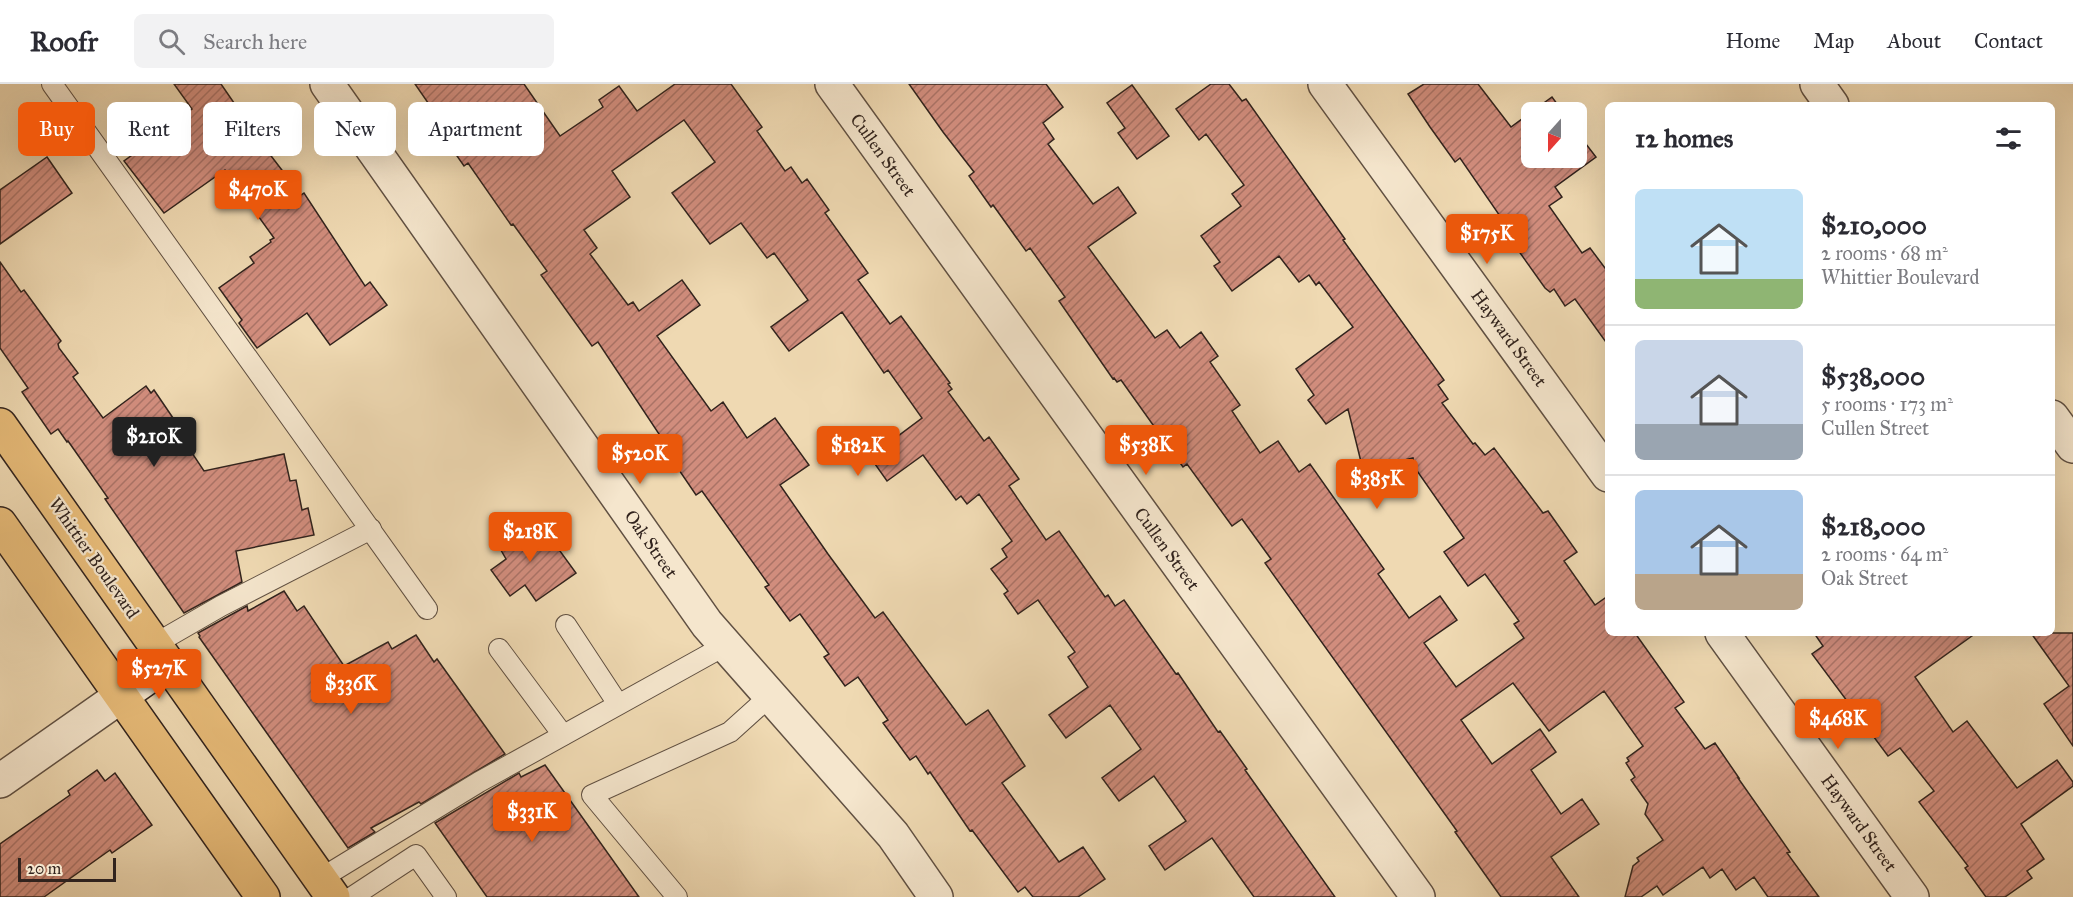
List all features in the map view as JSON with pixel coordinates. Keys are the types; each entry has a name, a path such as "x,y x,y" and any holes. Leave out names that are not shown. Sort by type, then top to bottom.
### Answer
{"main road":[{"name":"Whittier Boulevard","path":"0,425 327,888"},
{"path":"0,524 263,897"}],"street":[{"name":"Oak Street","path":"327,84 707,624 893,836 936,897"},
{"name":"Cullen Street","path":"832,84 1418,897"},
{"name":"Hayward Street","path":"1326,84 1605,471"},
{"path":"1817,84 1830,102"},
{"path":"2055,421 2073,446"},
{"name":"Hayward Street","path":"1724,636 1912,897"},
{"path":"0,781 121,696 161,654"}],"lane":[{"path":"52,84 427,609"},
{"path":"161,654 221,606 371,529"},
{"path":"566,625 618,704"},
{"path":"327,888 479,782 726,645"},
{"path":"499,649 563,735"},
{"path":"677,897 592,795 730,732 770,696"},
{"path":"352,897 416,855 446,897"}],"building":[{"path":"174,84 221,84 233,102 203,102 203,156 271,156 301,195 304,193 365,286 370,282 387,305 330,345 307,313 257,348 239,323 242,320 219,288 254,263 250,257 274,238 225,170 164,213 124,161 131,156 191,156 192,109 191,102 187,102"},
{"path":"415,84 524,84 536,102 427,102"},
{"path":"675,84 731,84 762,127 757,131 785,171 791,167 802,183 807,179 829,210 825,213 868,273 858,280 890,324 901,316 950,383 948,384 952,389 948,392 984,441 989,437 1019,479 1009,486 1046,540 1059,531 1105,597 1108,595 1115,606 1124,600 1247,769 1245,770 1335,897 1254,897 1212,838 1165,870 1149,846 1186,821 1154,776 1119,801 1102,778 1141,749 1110,705 1066,738 1049,715 1088,687 1068,657 1075,652 1038,600 1018,614 1004,594 1008,591 991,569 1007,557 1002,549 1012,541 979,494 967,504 961,496 956,500 923,455 887,481 870,457 922,418 888,370 884,373 842,312 789,351 771,327 808,300 774,253 767,258 741,223 710,244 672,193 715,162 684,120 612,171 630,197 584,230 597,248 590,254 628,305 633,302 639,311 682,280 700,305 657,336 711,411 723,402 747,438 775,418 809,465 780,485 828,554 875,618 883,612 966,725 988,710 1025,766 1002,783 1059,862 1083,847 1105,879 1078,897 1033,897 1025,887 1018,892 972,830 970,831 930,772 928,774 916,756 910,760 883,723 888,720 858,677 845,686 824,657 829,654 800,614 790,621 765,587 769,585 702,491 696,495 662,445 665,443 598,342 592,346 541,275 547,271 513,224 511,225 468,163 464,166 457,156 544,156 544,113 560,136 603,107 599,100 619,86 637,111"},
{"path":"909,84 1046,84 1063,107 1043,123 1054,139 1048,144 1093,204 1118,187 1136,213 1088,247 1155,338 1167,330 1180,348 1201,332 1218,356 1210,362 1240,405 1232,411 1260,453 1278,441 1299,472 1310,464 1384,569 1378,574 1409,618 1440,596 1457,620 1424,643 1456,687 1524,638 1514,624 1519,621 1485,574 1468,586 1444,552 1464,538 1415,468 1413,458 1363,470 1348,409 1326,424 1308,400 1314,395 1296,369 1353,327 1319,282 1316,285 1309,275 1299,282 1279,256 1232,291 1214,266 1220,262 1201,236 1241,206 1232,194 1244,185 1206,134 1199,140 1176,109 1211,84 1229,84 1242,101 1246,99 1345,239 1343,240 1444,380 1438,385 1448,399 1442,403 1473,444 1475,443 1485,455 1494,448 1543,513 1548,511 1577,552 1564,561 1595,605 1605,598 1605,636 1637,636 1684,702 1675,708 1705,749 1715,743 1790,852 1787,853 1819,897 1768,897 1754,877 1736,890 1722,869 1710,878 1703,867 1663,895 1657,886 1641,897 1625,897 1633,866 1639,861 1637,858 1663,840 1645,814 1648,804 1631,780 1635,777 1626,763 1629,761 1627,758 1643,746 1604,691 1549,731 1513,683 1461,720 1492,764 1540,729 1556,752 1531,770 1561,814 1582,799 1599,824 1551,857 1579,897 1501,897 1455,832 1457,831 1265,563 1271,559 1242,519 1232,526 1187,464 1183,467 1121,380 1117,382 1113,379 1059,301 1065,297 1030,248 1026,251 993,205 991,207 969,176 974,172"},
{"path":"1424,84 1478,84 1511,127 1521,120 1521,168 1581,168 1555,187 1562,197 1549,206 1582,253 1590,248 1605,268 1605,341 1575,299 1565,306 1554,289 1550,292 1545,288 1496,219 1500,216 1460,158 1455,162 1408,94"},
{"path":"1132,85 1169,136 1137,159 1118,133 1125,128 1107,103"},
{"path":"1552,97 1556,102 1545,102"},
{"path":"1587,145 1596,157 1587,164"},
{"path":"47,157 72,193 0,244 0,190"},
{"path":"0,262 21,292 24,290 61,341 58,344 59,348 78,373 73,377 103,418 146,386 151,393 154,390 183,433 180,435 204,471 284,454 290,481 296,480 302,510 308,508 314,535 236,551 242,582 184,613 68,441 58,429 51,434 22,392 28,388 0,348"},
{"path":"519,521 541,548 552,540 576,573 536,601 525,585 510,596 491,570 506,559 494,538"},
{"path":"284,591 297,611 304,606 344,666 388,642 392,649 416,635 434,662 437,659 505,754 421,804 419,802 371,828 375,832 348,848 198,633 247,606 248,611"},
{"path":"2073,633 2073,746 2044,704 2069,686 2033,636"},
{"path":"1816,636 1972,636 1915,677 1953,732 1967,721 2017,788 2057,760 2073,782 2073,786 2021,824 2044,859 2027,871 2032,878 2005,897 1986,897 1965,868 1968,866 1919,802 1934,791 1900,748 1888,756 1812,654 1823,646"},
{"path":"545,765 639,897 487,897 435,823 519,773 521,777"},
{"path":"97,770 105,781 115,773 152,825 112,853 110,850 44,897 0,897 0,844 70,795 68,791"}]}
